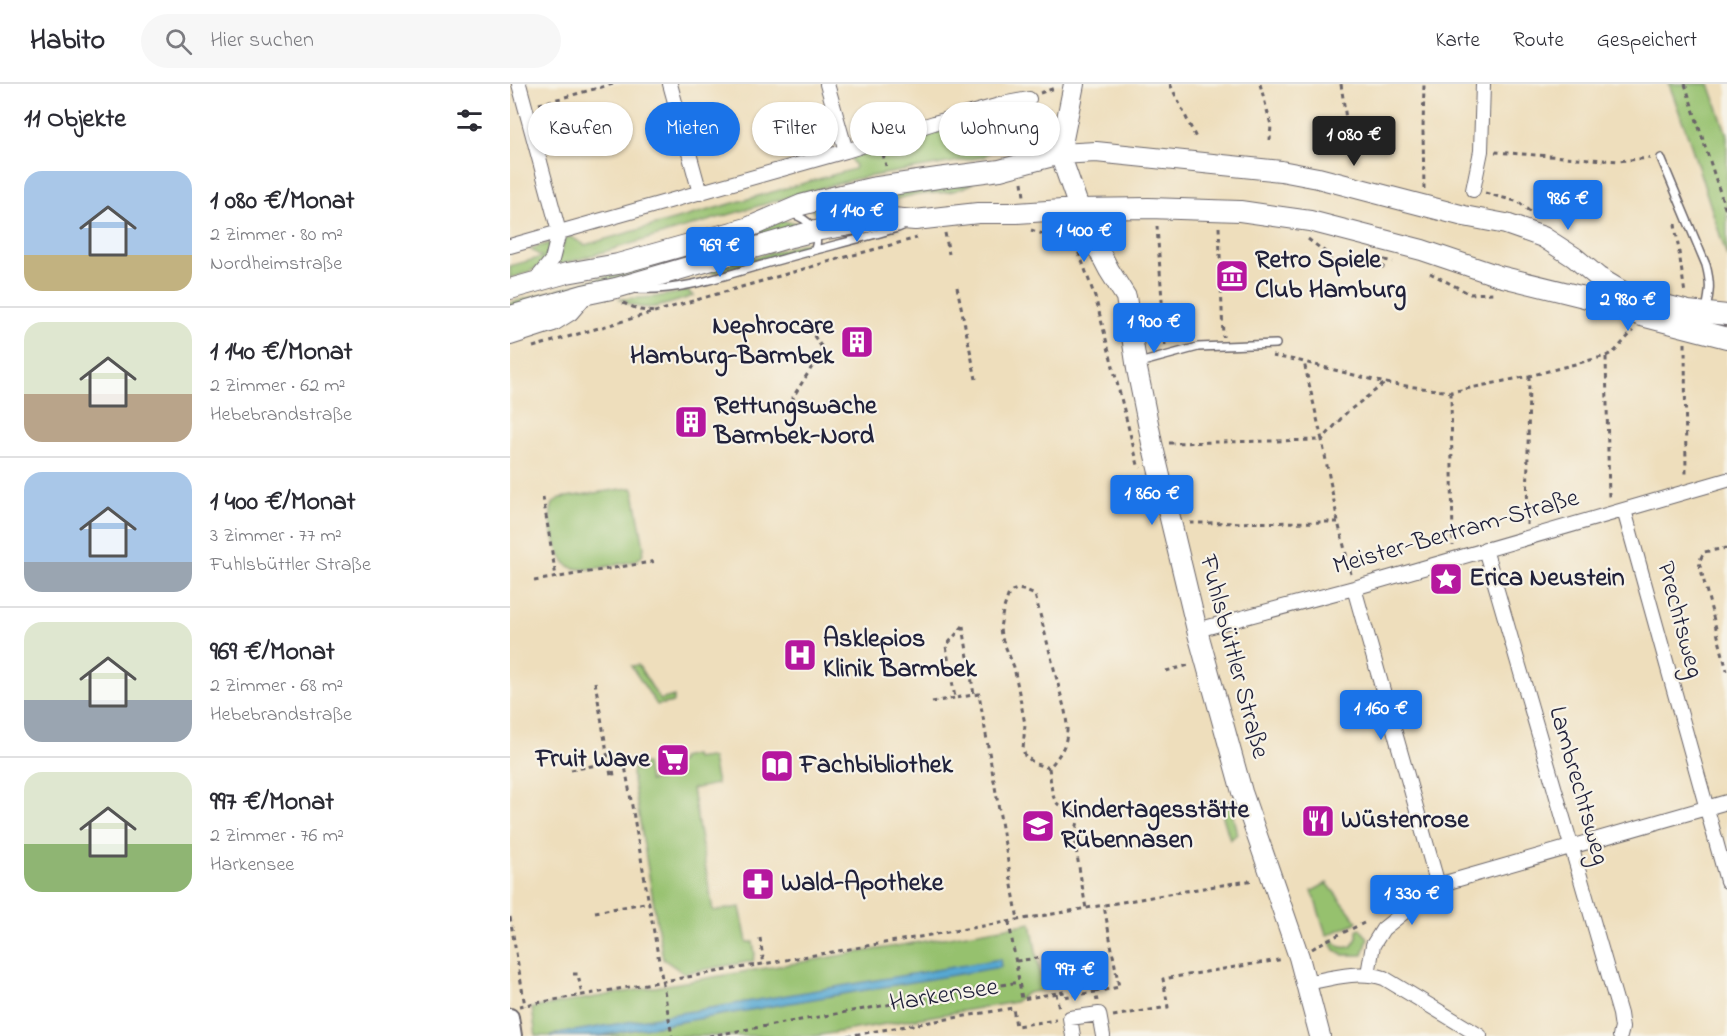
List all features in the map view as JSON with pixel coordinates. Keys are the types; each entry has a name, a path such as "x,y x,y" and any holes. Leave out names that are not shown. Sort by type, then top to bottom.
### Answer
{"main road":[{"name":"Fuhlsbüttler Straße","path":"1074,84 1060,154 1078,209 1109,270 1126,297 1136,364 1152,444 1197,630 1242,792 1299,957 1320,1036"},
{"path":"1060,154 1096,152 1281,171 1350,185 1464,216 1506,224 1543,237 1574,257 1598,277 1623,292 1688,311 1727,315"},
{"path":"510,289 591,268 618,264 747,228 820,200 938,177 976,174 1053,156"},
{"path":"510,316 815,240 892,218 912,228 978,213 1149,208 1240,211 1310,221 1422,250 1499,276 1584,297 1642,316 1727,338"},
{"path":"510,335 553,321 583,296"}],"street":[{"path":"519,84 559,232 552,260 532,283"},
{"path":"670,84 700,193"},
{"path":"827,84 846,152"},
{"path":"1473,190 1481,151 1483,84"},
{"path":"510,246 846,152 934,123 1029,99"},
{"name":"Meister-Bertram-Straße","path":"1197,630 1354,588 1727,480"},
{"name":"Prechtsweg","path":"1624,510 1727,881"},
{"name":"Lambrechtsweg","path":"1485,549 1620,1014 1622,1028 1620,1036"},
{"path":"1354,588 1438,885"},
{"path":"1368,974 1373,945 1383,929 1438,885 1727,802"},
{"path":"1307,983 1353,974 1368,974 1384,978 1480,1036"},
{"path":"1073,1036 1065,1019 1099,1016 1103,1036"},
{"path":"510,1017 513,1036"}],"lane":[{"path":"1661,158 1706,265 1710,290 1705,313"},
{"path":"782,213 802,217 815,240"},
{"path":"1136,364 1198,347 1275,344"}],"path":[{"path":"525,108 614,84"},
{"path":"1055,84 1050,111 1044,125 1016,151 1029,230 1067,242 1077,249 1096,300 1137,465"},
{"path":"1170,84 1196,138"},
{"path":"1260,84 1271,125 1270,140"},
{"path":"1341,84 1351,154"},
{"path":"1424,84 1424,189"},
{"path":"1685,84 1727,214"},
{"path":"1481,151 1618,161 1661,158"},
{"path":"1219,218 1223,345"},
{"path":"1156,221 1165,356"},
{"path":"1676,224 1685,295"},
{"path":"532,348 854,255 912,228"},
{"path":"939,234 945,233 949,254"},
{"path":"1300,233 1324,250 1330,259 1383,267 1385,260 1396,262"},
{"path":"1428,271 1470,294 1503,293"},
{"path":"957,287 976,379"},
{"path":"628,305 643,311 656,312"},
{"path":"773,411 794,407 793,397 822,351 807,326"},
{"path":"1263,355 1304,362 1385,383 1451,392 1529,376 1606,356 1616,351 1636,326"},
{"path":"1685,342 1686,492"},
{"path":"1606,356 1610,514"},
{"path":"1304,362 1354,588"},
{"path":"1526,538 1529,376"},
{"path":"1152,444 1322,440 1346,413 1385,383"},
{"path":"1451,392 1453,558"},
{"path":"543,497 556,577"},
{"path":"1171,524 1338,522"},
{"path":"1727,548 1704,552 1699,562 1727,671"},
{"path":"534,581 657,561"},
{"path":"1017,589 1035,595 1068,726 1066,741 1059,756 1048,768 1036,764 1025,756 1023,749 1025,724 1014,667 1001,636 1000,628 1008,596 1017,589"},
{"path":"955,698 946,646 963,626 974,695"},
{"path":"1166,671 1205,660"},
{"path":"595,682 611,776 614,776 610,763"},
{"path":"932,702 979,694 1018,920"},
{"path":"571,770 645,756"},
{"path":"622,760 650,902 672,1036"},
{"path":"1048,768 1053,799 1065,811 1080,814 1074,837 1086,909"},
{"path":"510,917 525,1006 1272,878"},
{"path":"595,912 650,902"},
{"path":"1009,922 1022,999 1063,992 1064,997 1095,992 1119,987 1104,906"},
{"path":"1095,992 1099,1016 1168,1007 1163,979 1299,957 1325,941 1364,923"},
{"path":"760,938 764,965"},
{"path":"1016,962 1038,958"},
{"path":"573,974 578,974 582,996"},
{"path":"709,1036 1019,982"},
{"path":"1056,993 1065,1019"},
{"name":"Harkensee","path":"847,1036 1013,1008 1016,1026 1065,1019"}],"green space":[{"path":"1669,84 1709,84 1727,135 1727,257 1688,136"},
{"path":"939,131 939,156 984,156 855,179 563,264 557,263 565,238 571,237 585,245 854,169 855,166 850,158 856,156 927,156 927,134"},
{"path":"973,183 958,190 898,198 822,221 811,209 876,196"},
{"path":"783,221 798,225 711,252 711,247"},
{"path":"808,242 805,247 711,272 712,269"},
{"path":"550,243 545,258 537,268 510,278 510,266 542,257 530,249"},
{"path":"691,253 692,258 510,308 510,303"},
{"path":"688,291 693,296 656,307 639,307 620,299 654,297"},
{"path":"632,488 644,548 642,556 635,561 593,569 577,569 566,563 561,557 554,538 551,518 553,504 560,498"},
{"path":"638,665 660,700 674,696 674,702 657,705 631,666"},
{"path":"694,755 695,759 709,757 712,759 717,784 692,789 713,911 740,907 747,942 753,942 755,955 753,961 684,973 663,959 632,774 634,766 646,764 649,781 663,779 660,761 667,760 668,764 681,762 681,758"},
{"path":"1218,800 1230,803 1237,834 1230,840"},
{"path":"1327,883 1357,921 1328,935 1312,891"},
{"path":"1031,923 1043,990 1027,993 1015,1002 815,1036 536,1036 532,1008"},
{"path":"1360,929 1368,938 1363,955 1343,955 1335,950 1330,941 1333,939 1339,946 1352,946 1357,938 1357,931"}],"water":[{"path":"1000,959 1001,967 598,1036 551,1036 551,1035"}],"place":[{"name":"Retro Spiele Club Hamburg","path":"1232,276"},
{"name":"Nephrocare Hamburg-Barmbek","path":"857,342"},
{"name":"Rettungswache Barmbek-Nord","path":"691,422"},
{"name":"Erica Neustein","path":"1446,579"},
{"name":"Asklepios Klinik Barmbek","path":"800,655"},
{"name":"Fruit Wave","path":"673,760"},
{"name":"Fachbibliothek","path":"777,766"},
{"name":"Wüstenrose","path":"1318,821"},
{"name":"Kindertagesstätte Rübennasen","path":"1038,826"},
{"name":"Wald-Apotheke","path":"758,884"}]}
